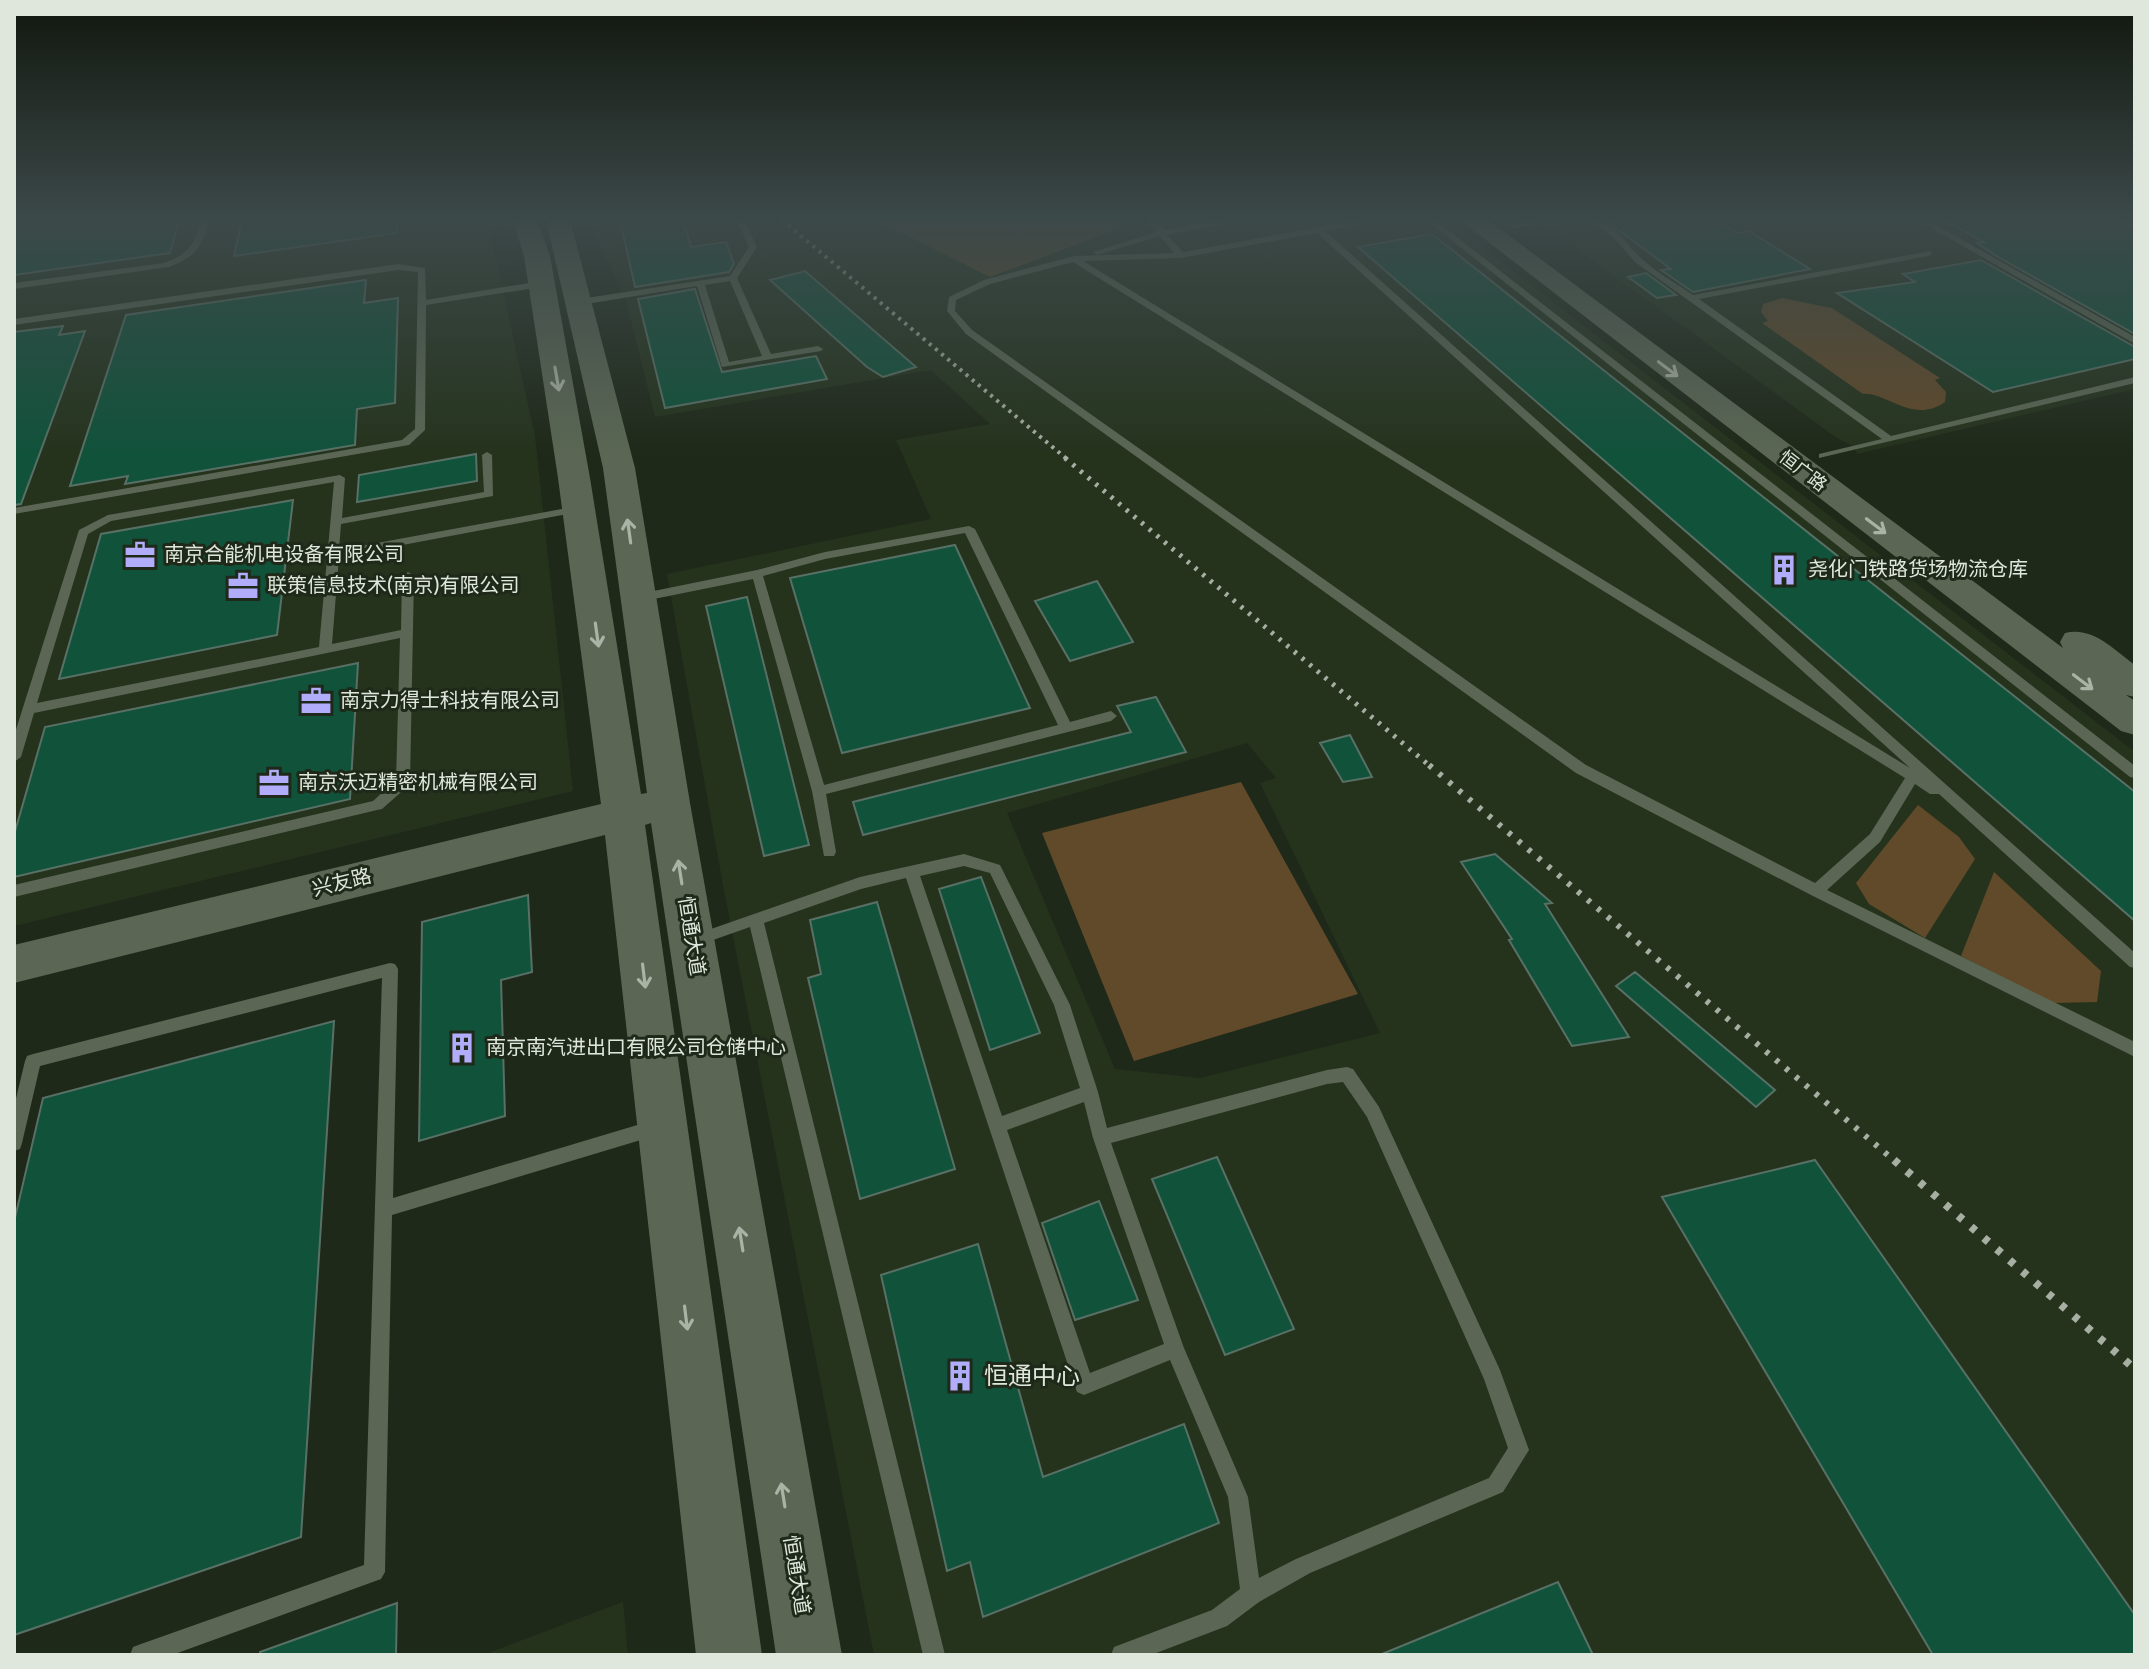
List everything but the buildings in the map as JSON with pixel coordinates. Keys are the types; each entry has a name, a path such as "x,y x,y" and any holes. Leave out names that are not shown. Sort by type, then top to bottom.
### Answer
{"main road":[{"name":"恒通大道","path":"560,298 579,509 623,814 729,1655"},
{"name":"恒通大道","path":"562,298 619,468 669,803 809,1655"},
{"name":"恒广路","path":"1575,298 2135,721"},
{"name":"恒广路","path":"1610,298 2135,684"},
{"name":"兴友路","path":"14,964 669,803"}],"lane":[{"path":"14,322 182,298"},
{"path":"14,511 405,443 420,430 421,298"},
{"path":"421,303 492,298"},
{"path":"705,298 725,365 818,349"},
{"path":"742,298 767,357"},
{"path":"954,298 951,311 969,332 1581,769 1816,891 2135,1050"},
{"path":"1137,298 1968,811"},
{"path":"1395,298 2135,962"},
{"path":"1529,298 2135,773"},
{"path":"1691,298 1890,440"},
{"path":"2059,298 2135,341"},
{"path":"1823,456 2135,380"},
{"path":"336,522 489,494 487,455"},
{"path":"14,757 83,532 108,518 340,478 325,649"},
{"path":"333,555 579,509"},
{"path":"639,598 757,574 825,556 969,529 1065,726"},
{"path":"757,574 819,791 829,852"},
{"path":"14,891 377,805 403,782 408,576"},
{"path":"29,709 407,633"},
{"path":"819,791 1111,716"},
{"path":"1816,891 1875,838 1913,777"},
{"path":"692,941 860,883 912,874 964,860 995,869 1062,1005 1101,1138 1175,1349 1238,1497 1251,1594"},
{"path":"912,874 1084,1385 1175,1349"},
{"path":"756,921 934,1655"},
{"path":"14,1143 33,1061 390,969 374,1572 141,1655"},
{"path":"1101,1138 1347,1074 1373,1112 1493,1377 1519,1450 1496,1485 1303,1566 1251,1594 1219,1618 1122,1655"},
{"path":"998,1125 1090,1092"},
{"path":"383,1209 662,1125"}],"shaded area":[{"path":"14,298 504,298 535,436 573,791 14,926"},
{"path":"625,298 1548,298 2135,752 2135,1655 874,1655 723,885 667,574 931,519 896,440 990,424 931,370 655,417","holes":["1247,743 1276,778 1260,783 1380,1033 1200,1078 1115,1069 1007,813"]},
{"path":"1644,298 2135,298 2135,389 1857,454 1855,448 1834,436"},
{"path":"1782,298 1832,308 1940,378 1935,380 1946,392 1945,402 1933,408 1911,409 1872,394 1863,394 1762,323 1768,321 1761,312 1763,304"},
{"path":"1241,782 1358,994 1134,1061 1042,833"},
{"path":"1918,805 1959,837 1975,859 1925,938 1869,904 1856,883"},
{"path":"1994,872 2101,971 2097,1002 2053,1003 1961,956"},
{"path":"623,1602 628,1655 483,1655"}],"railway":[{"path":"875,298 1068,460"},
{"path":"1065,458 1431,767"},
{"path":"1429,765 1896,1162"},
{"path":"1894,1160 2135,1369"}],"place":[{"name":"南京合能机电设备有限公司","path":"140,555"},
{"name":"尧化门铁路货场物流仓库","path":"1784,570"},
{"name":"联策信息技术(南京)有限公司","path":"243,586"},
{"name":"南京力得士科技有限公司","path":"316,701"},
{"name":"南京沃迈精密机械有限公司","path":"274,783"},
{"name":"南京南汽进出口有限公司仓储中心","path":"462,1048"},
{"name":"恒通中心","path":"960,1376"}]}
